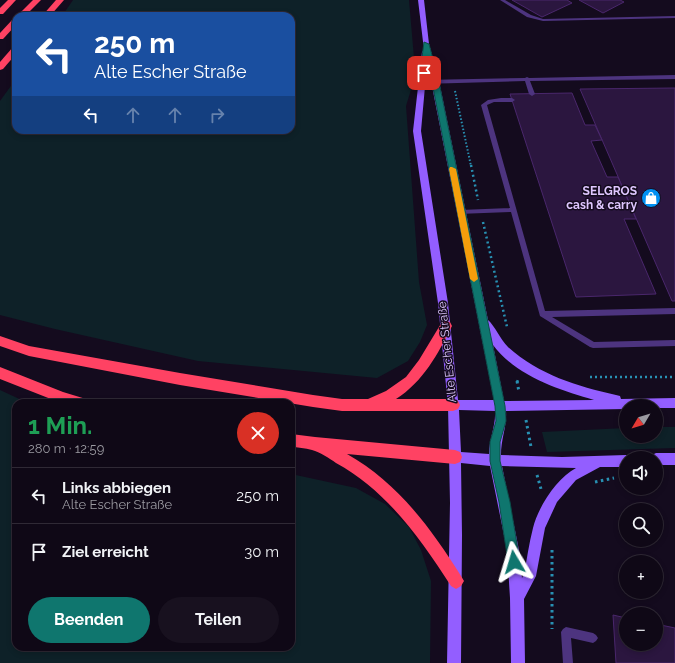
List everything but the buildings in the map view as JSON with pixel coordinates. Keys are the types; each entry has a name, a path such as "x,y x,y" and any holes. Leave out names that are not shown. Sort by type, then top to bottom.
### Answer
{"highway":[{"path":"0,12 12,0"},
{"path":"25,12 37,0"},
{"path":"50,12 60,0"},
{"path":"0,37 12,25"},
{"path":"0,66 12,53"},
{"path":"370,405 393,394 410,382 422,368 446,326"},
{"path":"0,341 29,350 180,379 313,402 342,405 453,405"},
{"path":"0,373 67,399"},
{"path":"295,441 315,444 455,457"},
{"path":"315,444 353,465 384,489 407,512 427,536 456,581"}],"street":[{"name":"Alte Escher Straße","path":"421,0 426,44 436,82 460,212 500,406 501,421 495,442 495,461 513,550 517,598 518,663"},
{"name":"Alte Escher Straße","path":"426,44 417,131 428,191 446,326 453,405 456,581 454,663"},
{"path":"482,318 498,344 528,369 567,388 619,401"},
{"path":"663,403 675,403"},
{"path":"453,405 500,406 619,404"},
{"path":"455,457 495,461 619,461"},
{"path":"663,459 675,459"},
{"path":"517,598 530,576 539,527 553,498 572,476 598,462"}],"lane":[{"path":"502,0 529,16 543,20 675,17"},
{"path":"423,82 675,77"},
{"path":"527,79 532,94"},
{"path":"512,100 493,100 484,105 542,314 593,346 675,343"},
{"path":"460,212 512,210"},
{"path":"542,314 675,311"},
{"path":"568,663 566,632 593,638"}],"path":[{"path":"452,81 508,334"},
{"path":"528,369 517,382 540,488 553,498"},
{"path":"588,377 675,377"},
{"path":"591,484 619,476"},
{"path":"552,548 552,633"}],"shaded area":[{"path":"73,0 409,0 414,58 414,80 406,106 419,282 427,325 420,342 408,361 377,378 198,361 0,315 0,101 12,84 12,134 295,134 295,12 65,12"},
{"path":"0,390 19,399 12,399 12,651 295,651 295,475 356,488 385,504 409,527 421,550 431,581 430,663 0,663"},
{"path":"663,427 675,427 675,448 547,452 542,432 619,428 619,443 663,443"}],"slow traffic":[{"path":"452,169 474,279"}],"place":[{"name":"SELGROS cash & carry","path":"651,198"}],"route":[{"path":"424,73 426,44 436,82 460,212 500,406 501,421 495,442 495,461 504,502 514,562"}]}
